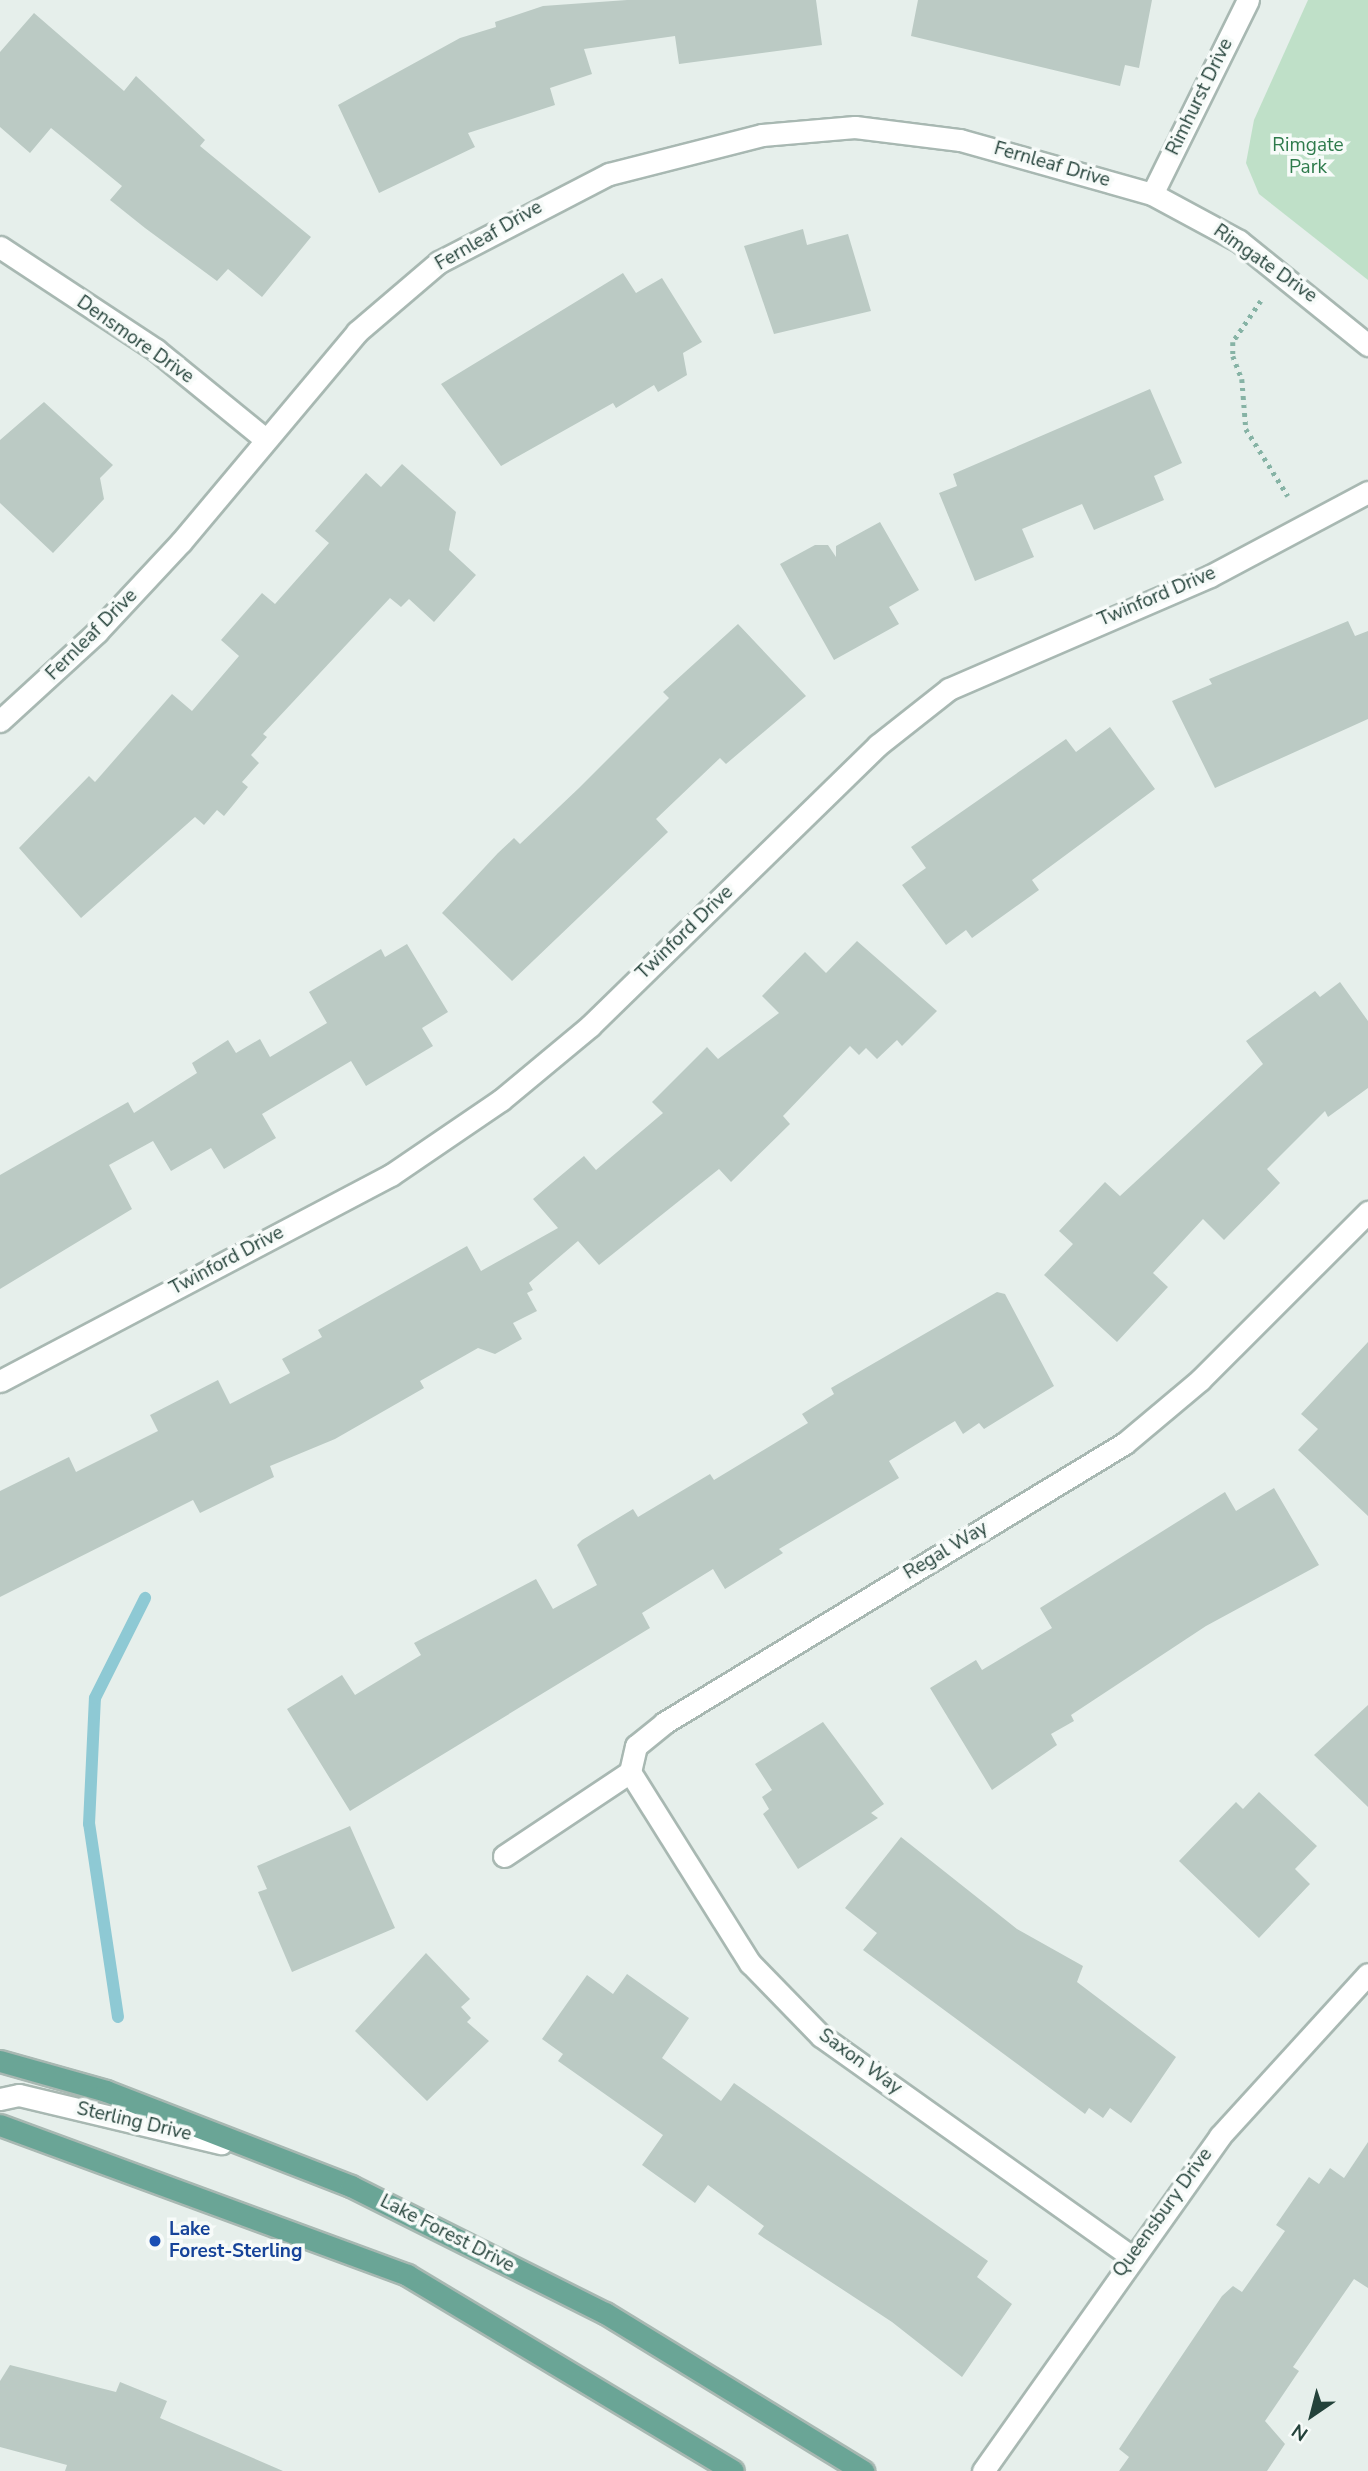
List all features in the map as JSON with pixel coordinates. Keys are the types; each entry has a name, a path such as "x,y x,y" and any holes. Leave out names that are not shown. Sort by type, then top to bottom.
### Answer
{"main road":[{"name":"Lake Forest Drive","path":"0,2060 106,2091 351,2186 605,2313 863,2471"},
{"path":"0,2125 407,2275 733,2471"}],"street":[{"name":"Rimhurst Drive","path":"1152,194 1248,0"},
{"name":"Fernleaf Drive","path":"0,722 97,632 357,332 439,262 609,174 682,152 762,135 855,127 960,140 1152,194"},
{"name":"Rimgate Drive","path":"1152,194 1282,272 1368,345"},
{"name":"Densmore Drive","path":"0,247 156,350 265,439"},
{"name":"Twinford Drive","path":"0,1381 391,1175 501,1100 590,1026 878,745 949,689 1307,527 1368,492"},
{"name":"Regal Way","path":"630,1772 636,1746 664,1723 1125,1443 1200,1380 1368,1212"},
{"path":"504,1856 630,1772"},
{"name":"Saxon Way","path":"630,1772 750,1963 821,2036 1131,2256"},
{"name":"Queensbury Drive","path":"983,2471 1131,2256 1220,2136 1368,1974"},
{"name":"Sterling Drive","path":"0,2099 19,2095 268,2154"}],"path":[{"path":"1282,272 1233,342 1233,356 1242,379 1246,429 1307,527"}],"green space":[{"name":"Rimgate Park","path":"1308,0 1368,0 1368,280 1259,194 1246,163 1254,120"}],"building":[{"path":"627,0 816,0 822,45 679,64 675,36 584,49 592,74 550,88 555,105 468,133 475,147 379,193 338,105 460,38 496,27 495,22 543,6"},
{"path":"918,0 1152,0 1139,68 1125,65 1120,86 911,36"},
{"path":"34,13 124,91 136,76 205,140 200,146 311,237 262,297 228,269 217,281 110,200 122,186 51,128 30,153 0,127 0,52"},
{"path":"803,229 807,245 848,234 871,311 774,334 744,246"},
{"path":"623,273 636,293 662,278 702,342 683,353 687,375 658,392 654,385 616,408 613,403 501,466 441,384"},
{"path":"1150,389 1182,463 1154,476 1164,500 1094,530 1082,504 1022,529 1034,557 975,581 939,493 957,486 953,474"},
{"path":"44,402 113,465 100,478 104,499 53,553 0,503 0,440"},
{"path":"402,464 456,512 449,550 476,575 434,622 409,599 401,607 390,598 263,734 267,737 251,755 259,763 242,782 248,787 224,816 217,810 204,825 195,817 81,918 19,848 89,776 95,782 172,694 192,711 239,656 221,640 262,593 275,604 329,543 315,531 366,473 381,487"},
{"path":"880,522 919,590 889,607 899,624 834,660 780,564 815,545 828,545 836,557 836,546"},
{"path":"1348,621 1355,636 1368,631 1368,719 1215,788 1172,701 1212,684 1209,679"},
{"path":"738,624 806,696 726,764 720,758 656,819 668,832 512,981 442,913 514,838 520,844 579,788 669,698 663,692"},
{"path":"1110,727 1155,789 1032,880 1039,890 972,938 966,930 946,945 902,885 926,868 911,847 1066,739 1076,752"},
{"path":"857,941 937,1011 902,1046 897,1040 877,1059 866,1048 859,1055 850,1046 783,1116 790,1124 731,1182 719,1169 599,1265 578,1241 529,1283 533,1290 527,1293 537,1311 513,1323 522,1339 495,1354 478,1348 420,1381 424,1388 335,1439 270,1466 274,1477 200,1513 193,1500 0,1597 0,1491 69,1457 76,1472 158,1431 150,1415 218,1380 230,1404 290,1373 282,1359 322,1337 318,1330 467,1246 481,1271 558,1228 533,1199 584,1156 596,1170 663,1113 652,1102 707,1047 718,1059 779,1013 762,996 805,952 826,973"},
{"path":"407,944 448,1012 422,1028 433,1046 366,1086 351,1061 262,1114 276,1138 224,1169 211,1148 171,1171 153,1141 109,1165 132,1209 0,1289 0,1175 128,1102 134,1113 197,1073 192,1063 228,1040 236,1053 260,1039 270,1057 327,1023 309,992 381,949 385,957"},
{"path":"1340,982 1368,1021 1368,1088 1328,1117 1325,1111 1267,1169 1280,1183 1224,1240 1203,1219 1153,1273 1168,1287 1117,1342 1044,1275 1073,1244 1059,1231 1105,1182 1120,1196 1263,1064 1246,1041 1315,991 1320,997"},
{"path":"997,1292 1005,1294 1054,1386 984,1429 979,1423 963,1434 955,1421 889,1461 899,1478 779,1549 783,1553 725,1589 713,1569 642,1613 650,1628 350,1811 287,1709 342,1675 355,1695 421,1655 414,1643 536,1579 553,1609 597,1585 577,1545 582,1540 633,1509 638,1517 710,1474 714,1480 808,1423 802,1414 834,1394 831,1388"},
{"path":"1368,1342 1368,1516 1298,1450 1318,1429 1301,1414"},
{"path":"1274,1488 1319,1565 1206,1626 1071,1715 1074,1721 1051,1734 1057,1745 992,1790 930,1688 976,1660 982,1670 1052,1628 1040,1608 1225,1492 1236,1511"},
{"path":"1368,1705 1368,1807 1314,1755"},
{"path":"823,1722 884,1804 871,1813 878,1818 798,1869 763,1814 769,1809 762,1797 772,1790 755,1764"},
{"path":"1259,1792 1317,1846 1295,1869 1310,1884 1259,1938 1179,1861 1236,1802 1243,1809"},
{"path":"350,1826 395,1928 292,1972 258,1892 267,1889 257,1866"},
{"path":"901,1837 1017,1929 1083,1966 1077,1982 1176,2057 1131,2123 1110,2108 1103,2118 1089,2108 1085,2114 863,1950 877,1933 845,1908"},
{"path":"426,1953 470,1999 461,2007 471,2018 467,2022 489,2041 427,2101 355,2031"},
{"path":"627,1974 689,2018 662,2058 721,2101 734,2083 988,2261 977,2277 1012,2304 962,2377 892,2322 758,2234 764,2226 708,2185 695,2203 642,2165 663,2135 558,2061 563,2054 542,2039 587,1975 613,1994"},
{"path":"1368,2142 1368,2288 1354,2279 1293,2367 1299,2371 1265,2421 1285,2444 1267,2471 1119,2471 1129,2457 1119,2449 1222,2296 1233,2286 1242,2292 1285,2231 1276,2225 1309,2177 1319,2184 1330,2168 1344,2178"},
{"path":"10,2365 116,2392 120,2382 167,2401 160,2418 283,2471 65,2471 67,2465 0,2447 0,2381"}],"waterway":[{"path":"118,2017 89,1824 95,1698 145,1598"}],"place":[{"name":"Lake Forest-Sterling","path":"155,2241"}]}
